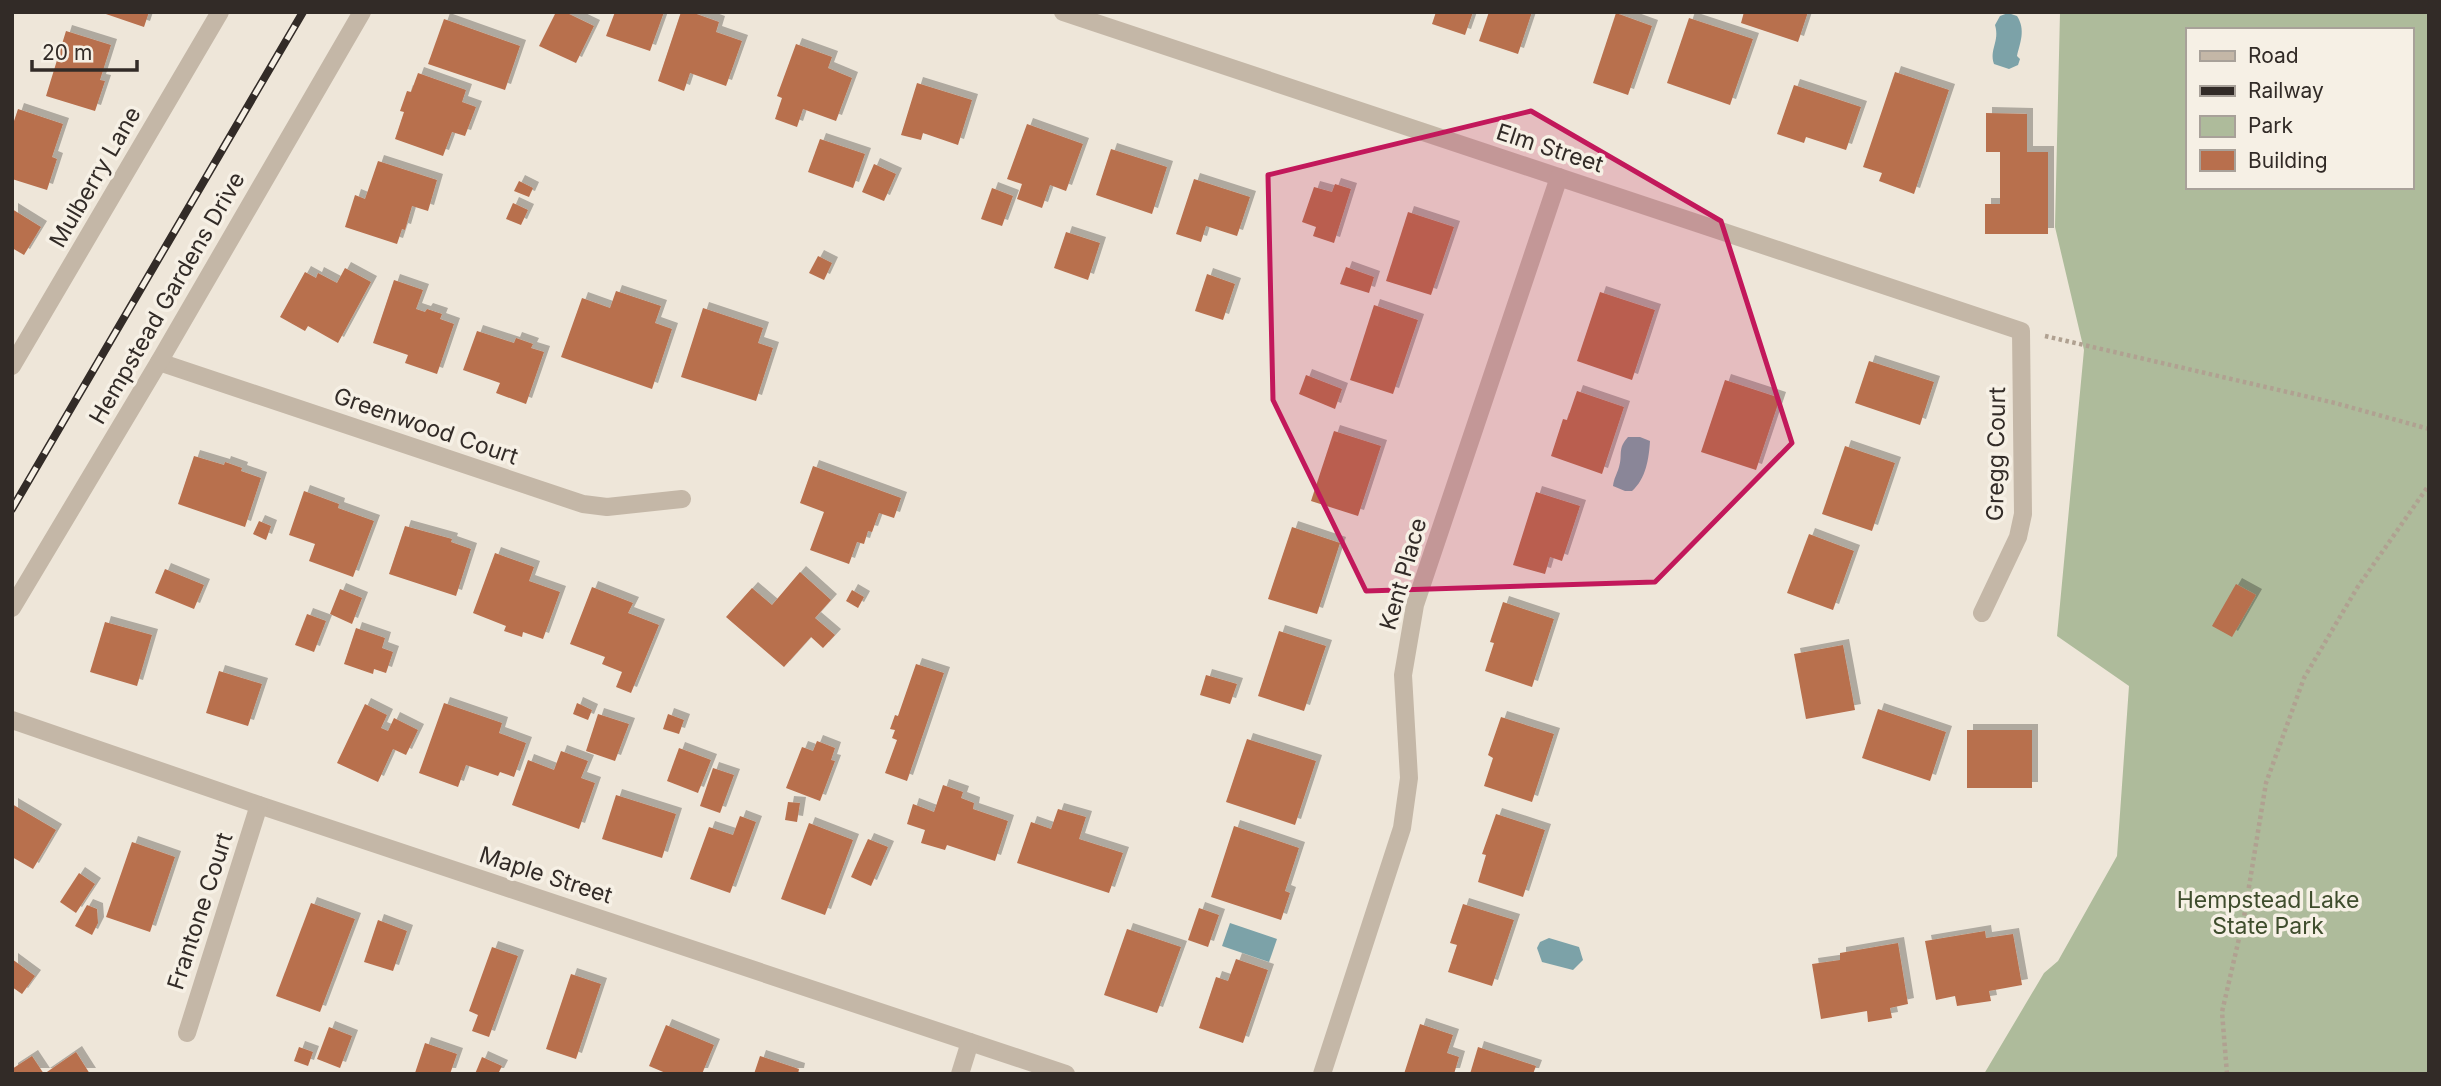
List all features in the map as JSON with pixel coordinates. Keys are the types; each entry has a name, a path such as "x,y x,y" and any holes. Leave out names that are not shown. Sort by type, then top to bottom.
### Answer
{"street":[{"name":"Mulberry Lane","path":"12,366 220,12"},
{"name":"Hempstead Gardens Drive","path":"12,608 159,362 362,12"},
{"name":"Elm Street","path":"1063,12 2021,331"},
{"name":"Kent Place","path":"1322,1074 1402,828 1409,778 1404,675 1415,606 1559,177"},
{"name":"Gregg Court","path":"1982,612 2018,537 2023,514 2021,331"},
{"name":"Greenwood Court","path":"159,362 583,504 607,506 682,499"},
{"name":"Maple Street","path":"12,720 1066,1074"},
{"name":"Frantone Court","path":"187,1033 259,805"},
{"path":"960,1074 970,1042"}],"path":[{"path":"2021,331 2335,403 2429,429"},
{"path":"2227,1074 2222,1012 2244,916 2266,783 2304,678 2357,588 2429,485"}],"highlighted area":[{"path":"1531,111 1721,221 1792,443 1655,582 1366,591 1273,400 1268,175"}],"green space":[{"name":"Hempstead Lake State Park","path":"2060,12 2429,12 2429,1074 1984,1074 2044,973 2058,961 2117,856 2129,686 2057,636 2084,350 2055,227"}],"water":[{"path":"2008,13 2017,16 2022,31 2018,65 2009,69 1994,64 1993,59 1995,25 2000,16"},
{"path":"1628,437 1640,437 1650,441 1644,474 1632,491 1613,486 1621,449"},
{"path":"1230,923 1277,939 1269,962 1222,946"},
{"path":"1549,938 1579,947 1583,960 1573,970 1542,962 1537,948 1540,942"}],"building":[{"path":"100,12 149,12 144,27"},
{"path":"556,12 565,12 594,26 576,63 539,46"},
{"path":"615,12 664,12 650,51 606,36"},
{"path":"681,12 691,12 719,22 716,32 742,41 726,86 690,73 684,91 658,81"},
{"path":"1436,12 1473,12 1465,35 1432,24"},
{"path":"1489,12 1532,12 1518,54 1479,41"},
{"path":"1744,12 1808,12 1798,42 1741,23"},
{"path":"1616,13 1652,26 1628,95 1593,83"},
{"path":"1689,18 1753,39 1730,105 1667,83"},
{"path":"444,19 520,46 505,90 428,64"},
{"path":"66,31 111,45 100,80 105,81 95,111 46,96"},
{"path":"796,44 832,57 828,68 852,78 836,121 803,109 797,127 775,119 782,98 777,96"},
{"path":"1895,72 1949,90 1914,194 1879,181 1882,173 1863,167"},
{"path":"418,73 466,90 462,102 476,107 465,136 452,132 443,156 395,139 404,112 400,111 407,91 411,92"},
{"path":"917,83 972,100 958,145 923,133 921,140 901,135"},
{"path":"1794,85 1861,107 1846,150 1806,137 1804,143 1777,134"},
{"path":"18,109 63,124 52,157 57,159 47,190 12,179 12,127"},
{"path":"1986,113 2027,114 2027,152 2048,152 2048,234 1985,234 1985,204 2000,204 2000,152 1986,152"},
{"path":"1027,124 1083,144 1066,191 1050,185 1042,208 1017,199 1022,184 1007,179"},
{"path":"820,139 865,154 853,188 808,172"},
{"path":"1111,149 1167,167 1152,214 1096,195"},
{"path":"378,161 437,180 428,211 412,206 405,230 402,229 397,244 345,227 355,195 365,199"},
{"path":"874,164 896,174 884,201 862,192"},
{"path":"1194,179 1250,197 1237,236 1206,226 1201,242 1176,234"},
{"path":"519,181 533,188 529,197 514,191"},
{"path":"1335,184 1351,189 1334,243 1313,236 1316,227 1302,222 1314,187 1332,192"},
{"path":"992,188 1013,196 1002,226 981,219"},
{"path":"513,203 528,210 521,225 506,219"},
{"path":"12,209 41,227 24,255 12,248"},
{"path":"1408,212 1454,227 1431,295 1386,281"},
{"path":"1066,232 1100,243 1088,280 1054,268"},
{"path":"818,256 832,263 824,280 809,273"},
{"path":"1346,267 1374,277 1369,293 1340,284"},
{"path":"345,268 371,282 338,343 308,326 305,331 280,317 305,272 316,278 318,273 337,283"},
{"path":"1207,274 1235,284 1223,320 1195,311"},
{"path":"394,280 423,290 416,309 442,314 440,319 454,324 437,374 405,363 408,355 373,343"},
{"path":"616,291 661,306 655,323 672,329 652,389 561,357 582,298 610,308"},
{"path":"1600,292 1655,310 1632,380 1577,361"},
{"path":"1374,305 1418,320 1393,394 1350,380"},
{"path":"703,308 763,328 758,343 773,348 756,401 681,377"},
{"path":"477,331 514,343 516,338 533,344 531,348 544,352 526,404 496,393 500,383 463,370"},
{"path":"1869,361 1934,382 1920,425 1855,403"},
{"path":"1306,375 1342,389 1335,409 1299,394"},
{"path":"1725,380 1780,398 1756,470 1701,452"},
{"path":"1577,391 1624,407 1602,474 1551,456 1563,419 1567,420"},
{"path":"1334,431 1381,446 1358,516 1311,501"},
{"path":"1845,446 1895,463 1872,531 1822,514"},
{"path":"194,456 224,465 225,462 261,478 245,527 178,504"},
{"path":"813,466 901,498 894,518 879,513 864,544 857,542 849,564 810,550 824,512 800,503"},
{"path":"304,491 339,504 338,508 374,521 353,577 309,561 315,544 289,535"},
{"path":"1536,492 1580,506 1562,561 1550,557 1545,574 1513,565"},
{"path":"259,521 271,526 266,540 253,534"},
{"path":"405,526 452,539 451,542 471,549 456,596 389,574"},
{"path":"1292,527 1340,543 1317,614 1268,599"},
{"path":"1809,534 1854,551 1833,610 1787,593"},
{"path":"495,553 534,567 529,581 560,592 543,639 523,632 522,637 504,631 506,626 473,613"},
{"path":"165,569 204,585 194,609 155,593"},
{"path":"800,572 831,600 815,618 835,635 823,648 811,637 784,667 726,617 752,588 772,605"},
{"path":"2236,584 2256,595 2232,637 2212,626"},
{"path":"592,587 633,603 628,613 659,625 631,693 616,687 622,672 602,664 605,657 570,644"},
{"path":"340,589 362,598 352,624 330,614"},
{"path":"852,590 864,597 858,608 846,601"},
{"path":"1503,602 1554,619 1532,687 1485,671 1494,643 1490,642"},
{"path":"307,614 326,621 314,652 295,645"},
{"path":"105,622 152,635 137,686 90,672"},
{"path":"356,628 385,638 382,648 393,652 386,673 374,669 373,674 344,664"},
{"path":"1279,631 1326,646 1304,711 1258,696"},
{"path":"1843,645 1855,710 1806,719 1794,654"},
{"path":"916,664 944,673 907,781 885,773 897,740 892,738 895,730 890,729 895,715 898,716"},
{"path":"219,671 262,684 248,726 206,713"},
{"path":"1206,675 1237,684 1230,704 1200,695"},
{"path":"444,703 502,723 499,733 526,743 514,777 500,772 498,776 466,765 458,787 419,773"},
{"path":"577,703 592,710 588,720 573,714"},
{"path":"365,704 387,715 381,728 388,731 394,718 418,730 406,755 393,749 378,782 337,763"},
{"path":"1878,709 1946,732 1930,781 1862,758"},
{"path":"598,714 629,724 615,761 586,751"},
{"path":"668,714 684,720 679,734 663,729"},
{"path":"1501,717 1554,734 1532,802 1484,786 1493,758 1488,755"},
{"path":"1967,730 2032,730 2032,788 1967,788"},
{"path":"1247,739 1316,761 1295,825 1226,802"},
{"path":"817,741 835,748 831,760 835,761 820,801 786,788 802,747 813,751"},
{"path":"679,748 711,760 698,793 667,781"},
{"path":"561,751 588,761 581,778 595,783 579,829 512,805 528,760 554,770"},
{"path":"713,768 734,775 720,813 700,806"},
{"path":"943,785 963,792 961,798 974,803 973,809 1008,821 995,861 947,845 945,850 921,843 925,830 907,824 913,804 934,812"},
{"path":"616,795 676,814 662,858 602,839"},
{"path":"788,802 800,803 797,822 785,820"},
{"path":"12,804 56,830 33,869 12,857"},
{"path":"1058,809 1086,817 1079,839 1123,853 1109,893 1017,863 1031,822 1051,829"},
{"path":"1496,814 1545,830 1523,897 1478,882 1486,855 1482,854"},
{"path":"740,816 756,822 730,893 690,879 709,827 733,835"},
{"path":"809,823 853,840 825,915 781,899"},
{"path":"1234,826 1299,848 1285,891 1290,893 1281,920 1211,897"},
{"path":"868,839 888,847 871,886 851,877"},
{"path":"132,842 175,857 150,932 106,917"},
{"path":"79,873 95,884 76,913 60,902"},
{"path":"311,903 355,919 320,1012 276,996"},
{"path":"1463,904 1514,920 1492,986 1448,972 1457,945 1450,943"},
{"path":"87,905 97,909 98,923 92,935 75,926"},
{"path":"1199,908 1219,915 1208,947 1188,940"},
{"path":"378,920 407,931 393,971 364,962"},
{"path":"1127,929 1181,947 1157,1013 1104,995"},
{"path":"1985,931 1986,938 2013,934 2022,985 1989,991 1991,1001 1957,1006 1955,996 1936,1000 1925,941"},
{"path":"1898,943 1908,1004 1890,1008 1892,1018 1868,1022 1867,1011 1821,1019 1812,964 1840,960 1840,953"},
{"path":"492,947 518,956 489,1037 472,1031 478,1015 469,1011"},
{"path":"12,959 35,976 22,994 12,987"},
{"path":"1236,959 1268,970 1243,1043 1199,1028 1216,977 1228,981"},
{"path":"571,974 601,984 576,1059 546,1049"},
{"path":"1420,1024 1453,1035 1447,1053 1459,1057 1454,1074 1404,1074"},
{"path":"666,1025 714,1045 702,1074 668,1074 649,1066"},
{"path":"329,1027 352,1036 340,1068 317,1059"},
{"path":"425,1043 457,1054 450,1074 415,1073"},
{"path":"299,1047 313,1052 308,1066 294,1061"},
{"path":"1478,1047 1536,1066 1533,1074 1470,1074"},
{"path":"76,1052 90,1074 44,1074"},
{"path":"32,1056 44,1074 12,1074 12,1069"},
{"path":"760,1056 799,1069 798,1074 754,1074"},
{"path":"482,1057 502,1066 498,1074 475,1074"}],"railway":[{"path":"12,509 303,12"}]}
